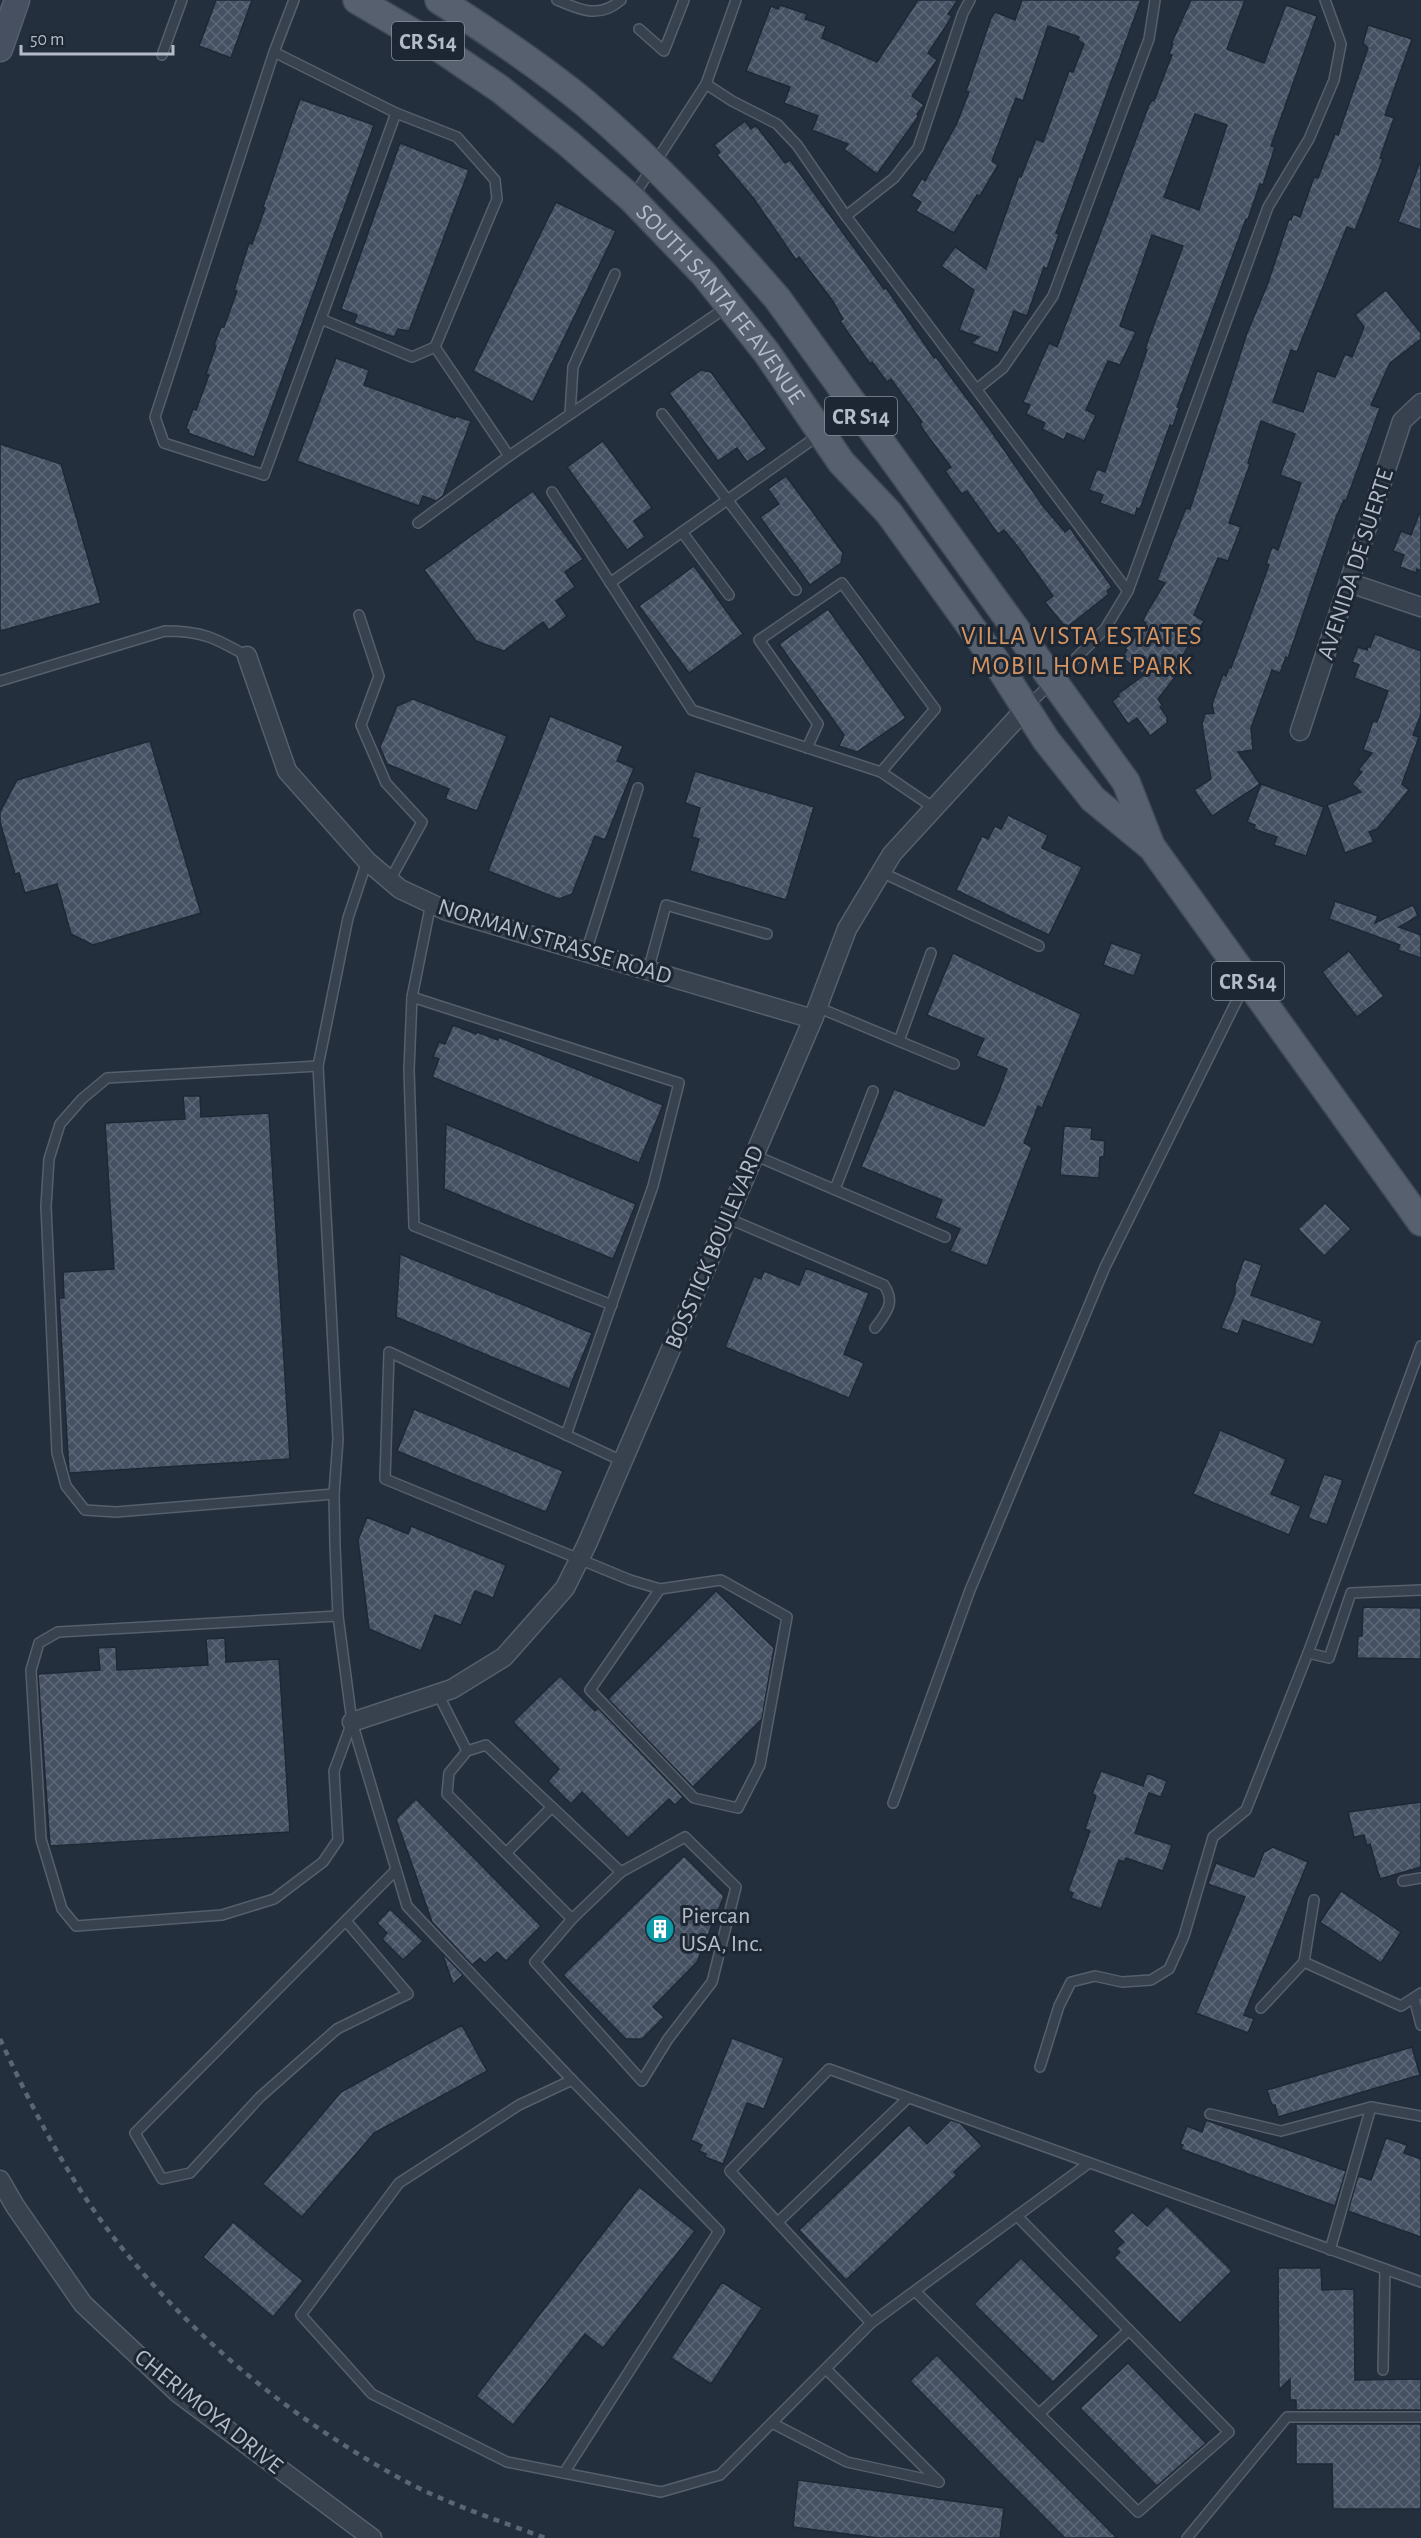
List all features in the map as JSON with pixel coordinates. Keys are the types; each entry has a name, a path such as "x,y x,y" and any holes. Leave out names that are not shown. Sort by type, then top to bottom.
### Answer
{"main road":[{"name":"SOUTH SANTA FE AVENUE","path":"357,0 441,49 500,89 570,144 632,199 704,274 767,353 841,462 890,513 995,660 1046,740 1093,799 1151,846"},
{"name":"SOUTH SANTA FE AVENUE","path":"439,0 508,44 584,102 654,165 714,226 777,298 1126,782 1151,846 1421,1222"}],"street":[{"path":"2,37 17,0"},
{"name":"AVENIDA DE SUERTE","path":"1299,731 1402,421 1421,403"},
{"path":"1350,583 1421,607"},
{"name":"NORMAN STRASSE ROAD","path":"248,656 287,771 367,861 400,889 447,911 648,971 815,1013"},
{"name":"BOSSTICK BOULEVARD","path":"352,1722 452,1689 504,1657 565,1588 815,1013 847,929 892,854 1026,708"},
{"name":"CHERIMOYA DRIVE","path":"0,2180 15,2206 83,2304 178,2393 372,2538"}],"lane":[{"path":"162,55 182,0"},
{"path":"294,0 274,52 155,417 164,443 264,475 396,113"},
{"path":"557,0 584,12 611,8 621,0"},
{"path":"639,29 664,51 684,0"},
{"path":"632,199 705,84 736,0"},
{"path":"846,216 894,178 918,148 963,12 970,0"},
{"path":"978,388 1003,368 1053,296 1149,39 1155,0"},
{"path":"1026,708 1105,629 1128,591 1268,207 1309,139 1334,80 1341,44 1328,5 1324,0"},
{"path":"274,52 396,113 457,137 495,180 497,199 435,347 412,357 321,319"},
{"path":"705,84 777,124 797,145 846,216 978,388 1128,591"},
{"path":"570,414 573,367 615,274"},
{"path":"418,523 509,456 729,306"},
{"path":"435,347 509,456"},
{"path":"662,414 796,590"},
{"path":"610,583 822,433"},
{"path":"552,492 692,710 881,772 934,808"},
{"path":"682,532 729,595"},
{"path":"807,748 818,724 759,640 842,583 935,709 881,772"},
{"path":"359,615 379,676 362,725 386,783 422,822 390,880"},
{"path":"0,681 165,631 190,631 213,636 248,656"},
{"path":"586,952 638,788"},
{"path":"367,861 348,918 318,1066 338,1439 334,1494 338,1616 352,1722 407,1906 719,2231 564,2473"},
{"path":"881,872 1040,946"},
{"path":"431,903 411,997 409,1070 414,1226 612,1305"},
{"path":"648,971 666,905 767,934"},
{"path":"899,1041 932,953"},
{"path":"893,1803 970,1590 1105,1267 1247,980"},
{"path":"411,997 679,1083 653,1186 566,1435"},
{"path":"815,1013 899,1041 954,1064"},
{"path":"318,1066 107,1078 82,1099 60,1124 49,1159 46,1206 57,1453 66,1486 85,1510 116,1512 334,1494"},
{"path":"836,1190 873,1090"},
{"path":"754,1155 945,1237"},
{"path":"727,1218 884,1285 891,1295 891,1306 875,1328"},
{"path":"1040,2067 1059,2006 1071,1982 1095,1976 1122,1982 1151,1980 1169,1969 1184,1936 1213,1837 1246,1810 1308,1653 1421,1346"},
{"path":"622,1461 389,1352 385,1479 579,1559 660,1589 721,1580 787,1617 760,1765 738,1808 694,1798 590,1690 660,1589"},
{"path":"1308,1653 1329,1658 1351,1593 1421,1590"},
{"path":"338,1616 57,1632 39,1643 31,1670 41,1839 62,1909 76,1926 222,1915 274,1899 323,1862 338,1840 334,1771 352,1722"},
{"path":"438,1694 467,1752"},
{"path":"572,1919 447,1794 449,1773 467,1752 486,1745 621,1872"},
{"path":"506,1853 552,1807"},
{"path":"685,1837 736,1887 712,1982 668,2039 642,2081 535,1962 572,1919 621,1872 685,1837"},
{"path":"346,1921 408,1994 337,2028 260,2097 190,2173 162,2179 135,2133 396,1870"},
{"path":"1403,1881 1421,1878"},
{"path":"1261,2008 1304,1962 1314,1900"},
{"path":"1304,1962 1401,2006 1417,1996 1421,2025"},
{"path":"872,2323 730,2171 829,2069 1421,2282"},
{"path":"572,2080 519,2105 399,2183 301,2315 372,2394 507,2462 661,2492 720,2475 872,2323 1089,2163"},
{"path":"777,2222 908,2098"},
{"path":"1330,2250 1371,2107"},
{"path":"1210,2114 1281,2131 1371,2107 1421,2116"},
{"path":"915,2291 1138,2512 1229,2432 1017,2216"},
{"path":"1383,2370 1385,2269"},
{"path":"1039,2414 1129,2330"},
{"path":"772,2423 847,2462 939,2482 826,2369"},
{"path":"1186,2538 1287,2417 1421,2416"}],"building":[{"path":"216,0 252,0 231,58 199,46"},
{"path":"918,0 958,0 948,14 952,16 928,53 937,60 912,96 924,105 877,174 844,149 848,144 812,130 818,116 784,103 790,87 746,71 771,6 778,9 780,5 807,14 805,19 826,26 822,38 877,62"},
{"path":"1022,0 1141,0 1056,233 1059,234 1047,269 1044,267 1027,316 1014,311 998,353 971,343 979,337 959,330 974,290 941,266 955,247 986,269 1019,176 1021,177 1036,139 1043,142 1069,71 1073,72 1084,44 1078,40 1079,37 1048,26 1023,101 1016,98 992,161 998,165 954,233 916,211 921,202 911,196 922,178 925,181 957,123 969,92 966,91 991,18 995,12 1015,20"},
{"path":"1191,0 1245,0 1227,49 1264,63 1286,5 1317,16 1271,146 1275,147 1263,185 1260,184 1248,219 1246,219 1177,407 1179,408 1173,426 1170,425 1140,509 1137,508 1135,516 1100,503 1103,495 1089,490 1097,469 1105,472 1147,350 1145,349 1183,246 1152,235 1120,326 1136,332 1120,365 1108,361 1086,410 1096,415 1084,441 1067,433 1064,440 1042,429 1045,423 1026,414 1030,405 1023,402 1049,343 1057,347 1149,105 1152,100 1154,101 1172,55 1169,54 1173,44 1171,44","holes":["1195,114 1227,125 1199,210 1164,197"]},
{"path":"1368,25 1412,39 1385,115 1394,118 1380,158 1383,159 1355,230 1347,227 1297,352 1291,350 1273,402 1303,412 1317,371 1335,377 1345,354 1352,357 1364,327 1355,315 1386,290 1421,333 1421,339 1390,363 1371,405 1380,408 1346,501 1344,500 1337,515 1288,658 1286,657 1280,673 1272,670 1251,728 1253,750 1238,752 1260,784 1212,816 1194,790 1211,779 1202,724 1205,714 1214,713 1212,704 1223,674 1226,676 1229,667 1231,668 1269,565 1266,564 1272,547 1278,550 1301,483 1280,475 1295,434 1261,421 1248,463 1250,464 1229,523 1241,527 1228,561 1218,558 1194,615 1204,621 1181,658 1185,661 1158,699 1167,717 1167,723 1150,736 1137,718 1128,724 1112,701 1144,675 1122,657 1127,650 1125,649 1146,623 1143,621 1147,612 1165,583 1157,580 1186,508 1190,509 1247,333 1268,283 1289,219 1291,220 1293,214 1300,217 1314,177 1318,178 1335,134 1338,135 1368,48 1363,43"},
{"path":"300,99 374,125 254,457 188,433 189,430 186,428 193,409 196,410 209,375 206,374 216,346 214,345 221,327 224,327 237,291 234,290 249,243 252,244 265,208 263,207"},
{"path":"745,121 751,129 755,126 758,128 785,163 790,160 884,289 886,288 934,358 936,357 989,428 1043,506 1065,532 1070,528 1112,587 1107,591 1109,594 1066,628 1045,602 1053,596 1018,547 1004,530 998,534 967,491 962,494 958,489 945,471 951,467 924,431 920,424 922,422 891,379 887,382 872,362 870,364 840,321 843,319 832,300 799,257 796,260 754,199 717,155 720,152 714,145"},
{"path":"400,143 469,170 409,331 398,329 394,337 354,323 357,315 341,309"},
{"path":"1419,164 1421,165 1421,230 1398,222"},
{"path":"556,202 616,231 533,402 473,371"},
{"path":"336,358 369,370 364,385 455,418 456,416 471,421 443,496 436,501 423,496 419,506 297,461"},
{"path":"701,370 711,372 767,449 747,462 737,448 718,461 669,393"},
{"path":"603,441 652,508 634,521 645,537 627,550 567,467"},
{"path":"0,444 61,464 101,603 0,631"},
{"path":"786,476 843,553 841,563 810,585 760,517 779,504 768,489"},
{"path":"533,491 583,559 565,572 575,587 556,601 567,616 549,630 543,622 504,651 476,641 424,570"},
{"path":"1419,514 1421,514 1421,571 1417,569 1416,573 1400,567 1404,555 1393,551 1401,531 1411,535"},
{"path":"694,566 743,634 689,673 639,606"},
{"path":"828,609 906,718 857,752 839,746 844,735 779,644"},
{"path":"1375,634 1421,651 1421,714 1413,735 1419,737 1402,784 1409,790 1377,829 1369,832 1374,842 1345,853 1327,805 1361,792 1352,784 1362,772 1358,770 1372,753 1363,750 1373,721 1377,722 1388,691 1354,678 1359,665 1352,662 1358,647 1367,650"},
{"path":"413,699 507,736 477,811 445,799 449,789 387,764 380,747 397,706"},
{"path":"550,716 623,746 617,761 634,768 605,840 595,836 572,894 559,899 488,871"},
{"path":"150,741 201,913 93,945 71,934 57,884 25,893 19,873 15,874 0,822 0,812 17,780"},
{"path":"695,771 814,807 786,900 690,871 699,839 692,837 700,808 685,803"},
{"path":"1261,784 1324,807 1306,856 1274,845 1277,837 1254,829 1255,825 1247,822"},
{"path":"1008,815 1048,835 1042,848 1082,867 1049,935 956,890 982,836 988,839 995,826 1001,829"},
{"path":"1335,901 1378,916 1375,923 1413,905 1418,916 1399,927 1421,935 1421,958 1398,950 1400,945 1329,919"},
{"path":"1111,943 1142,954 1134,976 1103,965"},
{"path":"1349,951 1384,996 1357,1017 1322,972"},
{"path":"953,953 1081,1014 1042,1108 1038,1106 1024,1143 1032,1147 987,1266 950,1251 960,1229 935,1218 942,1200 861,1167 894,1089 984,1126 1007,1069 976,1056 984,1039 927,1015"},
{"path":"453,1025 498,1040 499,1037 663,1105 639,1163 432,1077 439,1059 433,1057 439,1042 445,1044"},
{"path":"183,1096 200,1096 201,1117 269,1113 290,1459 69,1473 59,1298 64,1298 63,1272 114,1269 105,1123 185,1119"},
{"path":"446,1124 636,1204 613,1259 444,1189"},
{"path":"1064,1126 1092,1128 1091,1139 1105,1141 1104,1157 1100,1157 1099,1178 1060,1175"},
{"path":"1325,1203 1351,1229 1324,1256 1298,1229"},
{"path":"400,1254 592,1333 569,1389 396,1317"},
{"path":"1244,1259 1262,1265 1251,1295 1322,1321 1313,1345 1243,1320 1238,1334 1221,1328 1235,1294 1235,1285"},
{"path":"806,1268 869,1293 844,1354 864,1363 849,1398 725,1347 754,1276 761,1279 764,1271 799,1285"},
{"path":"414,1409 563,1471 546,1512 397,1451"},
{"path":"1220,1430 1286,1459 1271,1494 1301,1506 1289,1535 1193,1494"},
{"path":"1324,1474 1343,1480 1327,1525 1308,1518"},
{"path":"367,1517 408,1534 411,1526 506,1565 493,1598 475,1591 461,1625 435,1615 421,1651 369,1629 358,1540"},
{"path":"716,1591 774,1648 762,1719 693,1787 608,1699"},
{"path":"1363,1607 1421,1608 1421,1659 1357,1658 1358,1636 1362,1636"},
{"path":"225,1638 226,1662 279,1659 290,1832 50,1846 38,1674 100,1670 98,1648 116,1647 117,1670 208,1665 206,1639"},
{"path":"560,1676 595,1711 598,1708 683,1797 675,1805 669,1799 628,1838 582,1792 571,1804 548,1781 559,1769 513,1722"},
{"path":"1101,1771 1143,1786 1147,1773 1167,1781 1161,1797 1149,1793 1135,1833 1172,1845 1163,1871 1126,1858 1124,1862 1119,1860 1101,1909 1071,1898 1073,1893 1068,1891 1090,1831 1085,1829 1096,1796 1092,1794"},
{"path":"416,1799 541,1926 506,1961 497,1952 485,1963 480,1958 472,1965 432,1922 396,1819"},
{"path":"1421,1802 1421,1867 1380,1879 1370,1844 1367,1846 1364,1835 1354,1837 1348,1812"},
{"path":"1273,1847 1308,1862 1244,2015 1254,2019 1248,2033 1196,2013 1245,1897 1208,1884 1216,1863 1254,1877 1264,1852"},
{"name":"Piercan USA, Inc.","path":"684,1856 724,1896 697,1962 653,2007 664,2017 642,2039 626,2039 563,1975"},
{"path":"1341,1891 1401,1932 1381,1963 1320,1922"},
{"path":"390,1909 423,1941 403,1960 382,1939 387,1933 377,1923"},
{"path":"442,1953 463,1975 453,1984"},
{"path":"462,2025 487,2071 374,2133 302,2217 263,2184 341,2092"},
{"path":"732,2038 784,2058 764,2109 747,2103 723,2164 705,2157 706,2154 699,2151 702,2145 691,2140"},
{"path":"1412,2047 1420,2075 1278,2117 1275,2105 1272,2105 1267,2090"},
{"path":"951,2120 960,2123 982,2146 954,2172 957,2175 846,2280 799,2230 909,2125 927,2144"},
{"path":"1206,2120 1346,2171 1335,2206 1181,2149 1183,2145 1180,2144 1187,2126 1202,2132"},
{"path":"1386,2138 1407,2145 1404,2153 1421,2159 1421,2237 1348,2211 1358,2176 1371,2180"},
{"path":"639,2187 695,2231 603,2348 585,2334 513,2425 476,2396"},
{"path":"1167,2206 1232,2271 1180,2323 1114,2258 1120,2252 1116,2249 1124,2242 1113,2231 1132,2212 1147,2226"},
{"path":"233,2222 303,2281 273,2317 203,2257"},
{"path":"1021,2258 1099,2336 1053,2382 974,2304"},
{"path":"1278,2268 1321,2268 1322,2290 1354,2289 1355,2380 1421,2379 1421,2410 1296,2410 1296,2400 1290,2400 1290,2379 1279,2390"},
{"path":"722,2282 762,2308 711,2384 671,2358"},
{"path":"937,2355 1117,2538 1065,2538 999,2472 910,2381"},
{"path":"1128,2363 1206,2443 1157,2486 1080,2408"},
{"path":"1296,2424 1421,2424 1421,2509 1333,2509 1332,2464 1296,2464"},
{"path":"798,2480 1004,2508 1000,2538 878,2538 793,2527"}],"railway":[{"path":"0,2039 53,2144 100,2219 147,2278 210,2342 280,2401 317,2428 394,2475 449,2502 545,2538"}],"place":[{"name":"Piercan USA, Inc.","path":"660,1929"}],"district":[{"name":"VILLA VISTA ESTATES MOBIL HOME PARK","path":"1082,650"}]}
